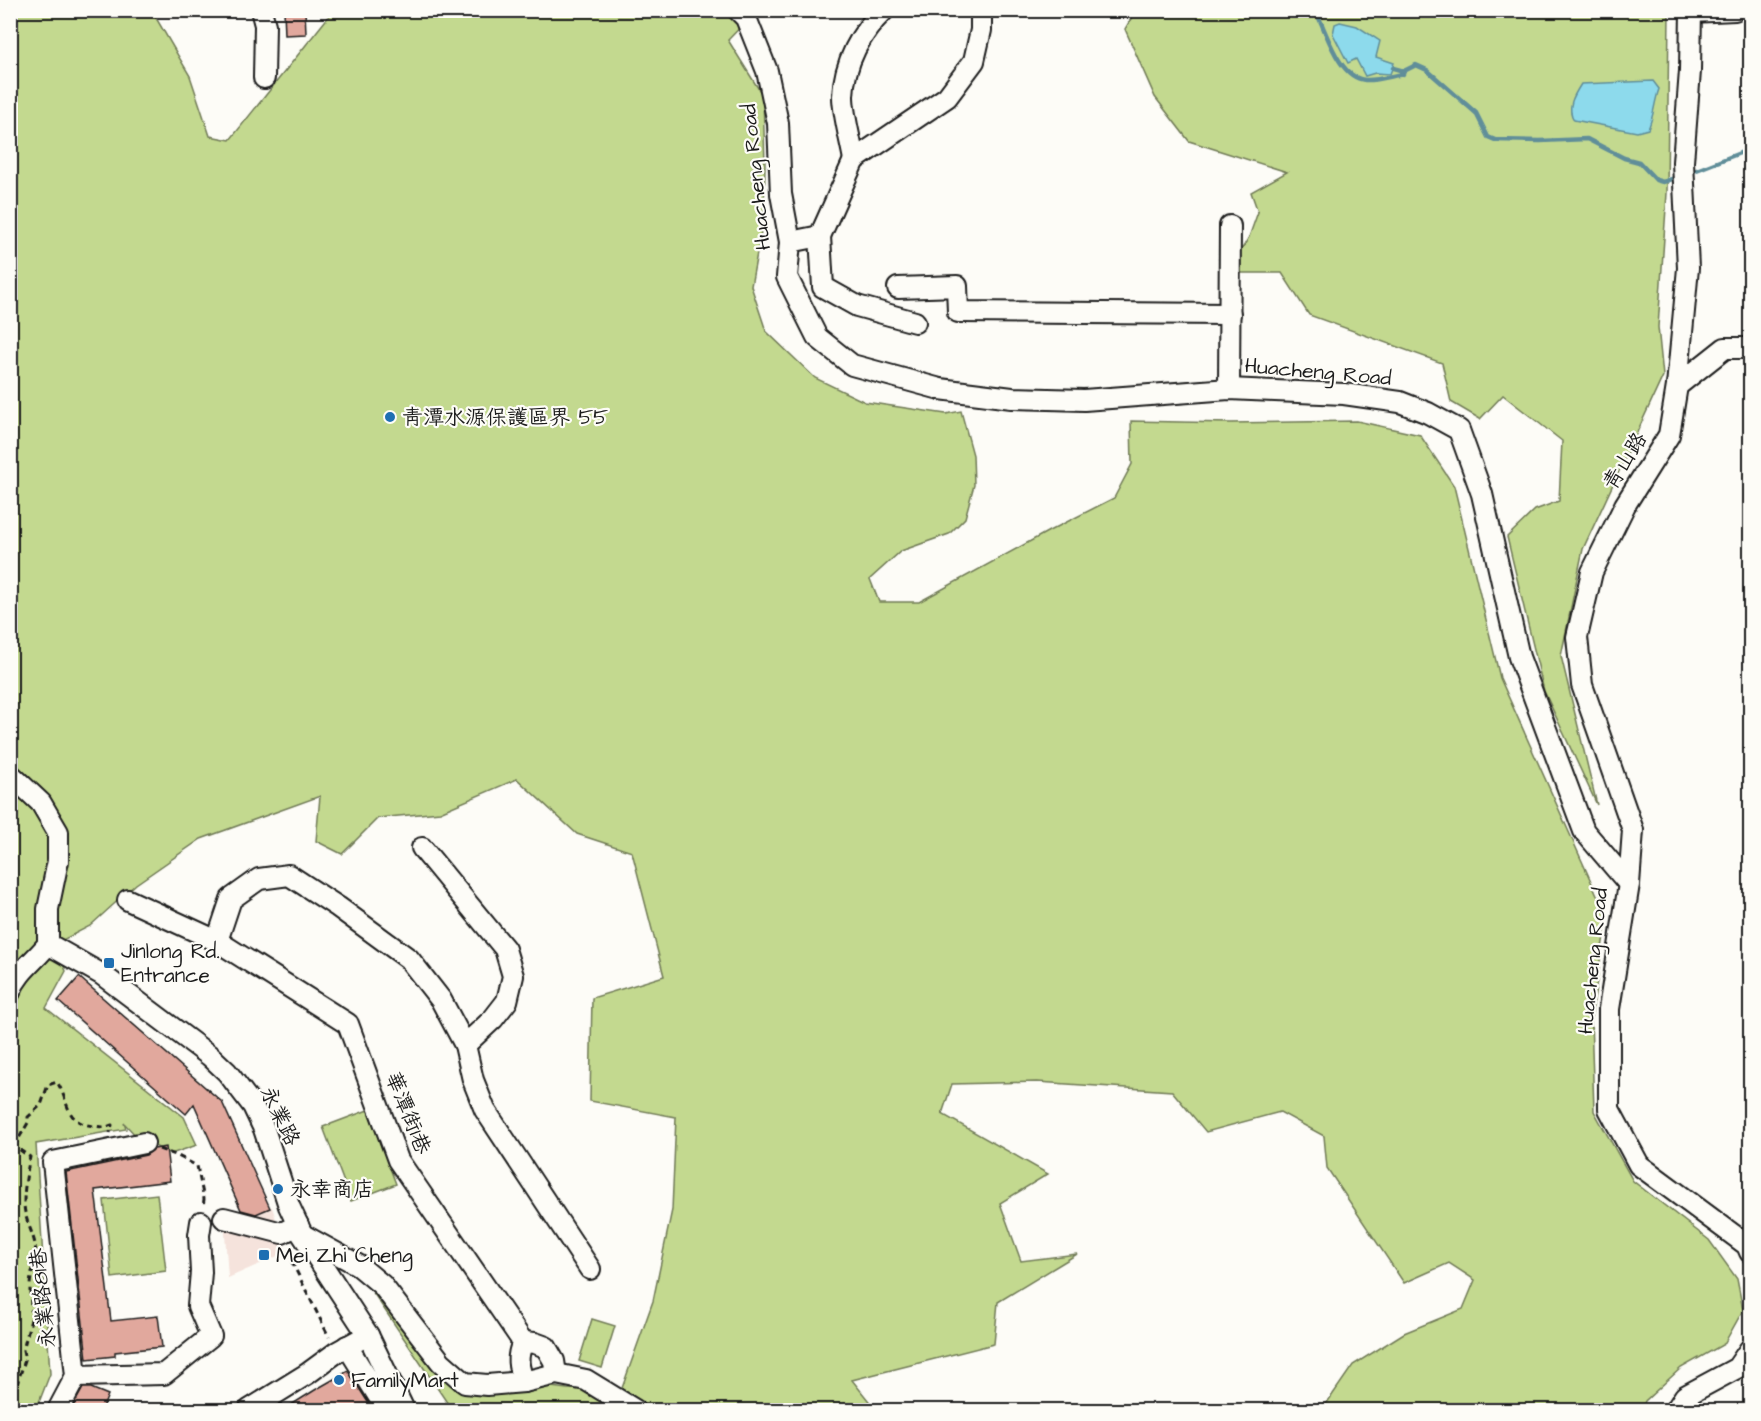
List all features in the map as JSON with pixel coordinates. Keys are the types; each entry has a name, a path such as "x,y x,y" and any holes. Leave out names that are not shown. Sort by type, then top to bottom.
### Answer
{"street":[{"path":"261,10 265,25 264,78"},
{"name":"Huacheng Road","path":"738,10 746,18 767,71 778,123 781,194 790,242 787,278 818,337 852,365 940,389 1012,398 1084,399 1229,389 1344,394 1400,402 1428,413 1459,430 1482,494 1519,657 1539,711 1584,831 1629,885 1609,1009 1609,1109 1639,1165 1747,1245 1750,1252"},
{"path":"854,160 843,96 851,58 869,25 884,10"},
{"path":"915,322 857,306 823,287 820,236 854,160 947,97 974,61 981,30 981,10"},
{"path":"1691,11 1735,10"},
{"name":"青山路","path":"1629,885 1633,830 1582,685 1577,637 1592,572 1625,505 1669,435 1677,386 1688,268 1683,162 1690,71 1691,11"},
{"path":"1229,389 1230,226"},
{"path":"790,242 820,236"},
{"path":"898,288 957,286 958,312 1230,314"},
{"path":"1677,386 1725,348 1750,348"},
{"path":"10,774 41,802 58,832 58,861 48,909 48,944 38,958 14,979 10,992"},
{"path":"422,848 505,949 513,976 507,1001 494,1019 465,1045"},
{"path":"217,941 231,899 259,879 289,875 409,959 441,1000 465,1045 473,1080 485,1110 590,1269"},
{"name":"華潭街1巷","path":"128,900 217,941 348,1024 398,1160 523,1342"},
{"name":"永業路","path":"48,944 101,974 210,1056 227,1072 253,1106 275,1159 288,1206 300,1230 368,1335 404,1410"},
{"name":"永業路81巷","path":"76,1376 53,1162 144,1143"},
{"path":"224,1218 282,1233 300,1230 358,1265 382,1285 441,1362 465,1383 487,1385 524,1382 556,1374 586,1380 636,1410"},
{"path":"58,1410 76,1376 164,1374 211,1336 198,1306 201,1221"},
{"path":"249,1410 275,1403 307,1374 342,1349 368,1335"},
{"path":"524,1382 518,1367 518,1354 523,1342 546,1347 555,1361 556,1374"},
{"path":"342,1349 387,1410"},
{"path":"1676,1410 1685,1396 1737,1368 1750,1349"}],"path":[{"path":"144,1143 197,1166 204,1199 201,1221"},
{"path":"287,1252 342,1349"}],"shaded area":[{"path":"272,1207 287,1252 228,1278 224,1218"}],"green space":[{"path":"1136,10 1669,11 1667,193 1658,327 1663,376 1583,549 1561,656 1597,805 1544,691 1507,537 1535,510 1559,501 1562,441 1503,395 1480,419 1451,402 1442,363 1309,315 1282,273 1228,273 1249,237 1258,212 1251,192 1287,172 1189,141 1155,97 1125,29"},
{"path":"10,11 152,11 190,76 210,136 230,140 333,11 756,11 728,40 763,96 764,215 751,286 766,331 815,378 865,402 946,414 961,411 973,455 974,485 965,518 949,534 901,551 870,579 879,602 919,602 1114,498 1132,464 1131,421 1230,423 1357,421 1420,435 1454,486 1500,678 1607,917 1591,1018 1594,1111 1633,1181 1709,1240 1737,1279 1743,1310 1724,1344 1681,1368 1645,1401 1642,1410 1322,1410 1353,1365 1404,1333 1463,1309 1475,1280 1449,1263 1404,1283 1327,1168 1324,1136 1280,1112 1206,1132 1172,1091 1037,1082 952,1084 942,1114 1048,1174 1000,1203 1021,1261 1077,1254 998,1302 994,1344 852,1380 876,1410 452,1410 368,1285 405,1299 464,1376 567,1389 621,1391 653,1301 672,1210 676,1117 590,1101 592,998 664,976 632,852 577,834 517,779 440,812 378,818 342,854 316,841 320,796 201,839 136,884 90,926 24,960 58,953 66,971 46,1008 184,1117 197,1145 171,1154 138,1138 124,1123 126,1129 36,1144 50,1374 36,1410 11,1410"},
{"path":"368,1110 396,1184 351,1201 323,1127"},
{"path":"157,1194 166,1271 112,1278 104,1200"},
{"path":"592,1319 615,1326 602,1368 579,1361"}],"water":[{"path":"1340,22 1357,26 1380,41 1376,57 1394,63 1390,74 1375,73 1365,76 1356,59 1348,63 1333,34 1335,24"},
{"path":"1653,81 1659,89 1648,129 1637,132 1574,120 1571,111 1572,102 1581,84"}],"building":[{"path":"284,10 305,10 306,34 285,35"},
{"path":"79,977 222,1102 270,1208 256,1214 241,1210 194,1104 186,1114 58,1001"},
{"path":"166,1147 170,1181 95,1190 111,1321 158,1316 162,1347 115,1352 115,1356 87,1359 66,1172 146,1155 154,1149"},
{"path":"348,1371 373,1410 283,1410 315,1390"},
{"path":"83,1388 91,1388 108,1395 102,1410 71,1410"}],"waterway":[{"path":"1319,18 1342,65 1356,78 1374,80 1403,74 1404,71"},
{"path":"1393,68 1404,71 1416,65 1427,70 1476,113 1488,137 1495,140 1587,139 1624,158 1639,162 1656,180 1663,182 1678,177"},
{"path":"1689,173 1750,149"}],"place":[{"name":"青潭水源保護區界 55","path":"390,417"},
{"name":"Jinlong Rd. Entrance","path":"109,963"},
{"name":"永幸商店","path":"278,1189"},
{"name":"Mei Zhi Cheng","path":"264,1255"},
{"name":"FamilyMart","path":"339,1380"}]}
